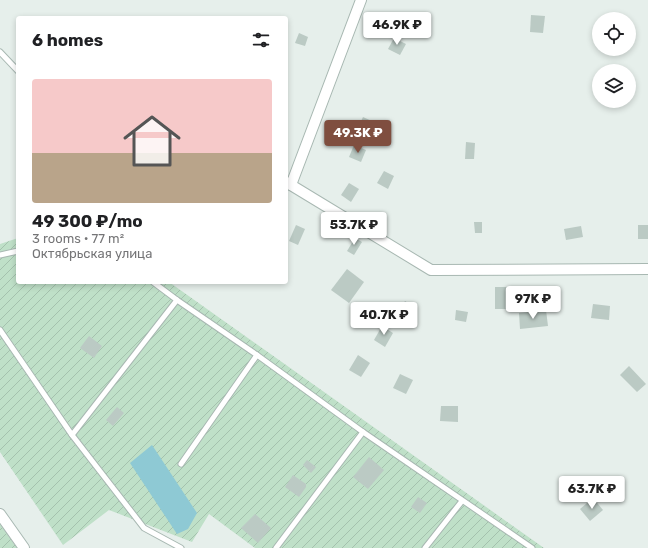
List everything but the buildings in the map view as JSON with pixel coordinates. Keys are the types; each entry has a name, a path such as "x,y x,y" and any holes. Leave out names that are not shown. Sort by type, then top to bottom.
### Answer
{"street":[{"path":"361,0 289,183 431,270 648,269"},
{"path":"0,514 24,548"}],"lane":[{"path":"0,52 16,69"},
{"path":"0,255 16,251"},
{"path":"156,284 363,432 532,548"},
{"path":"72,435 177,300"},
{"path":"0,330 72,435 144,528 181,548"},
{"path":"181,464 257,355"},
{"path":"276,548 363,432"},
{"path":"424,548 462,501"}],"green space":[{"path":"16,239 16,284 172,284 544,548 255,548 209,514 192,542 109,510 63,545 0,452 0,244"},
{"path":"0,524 17,548 0,548"}],"water":[{"path":"152,445 197,513 188,529 177,534 130,463"}]}
